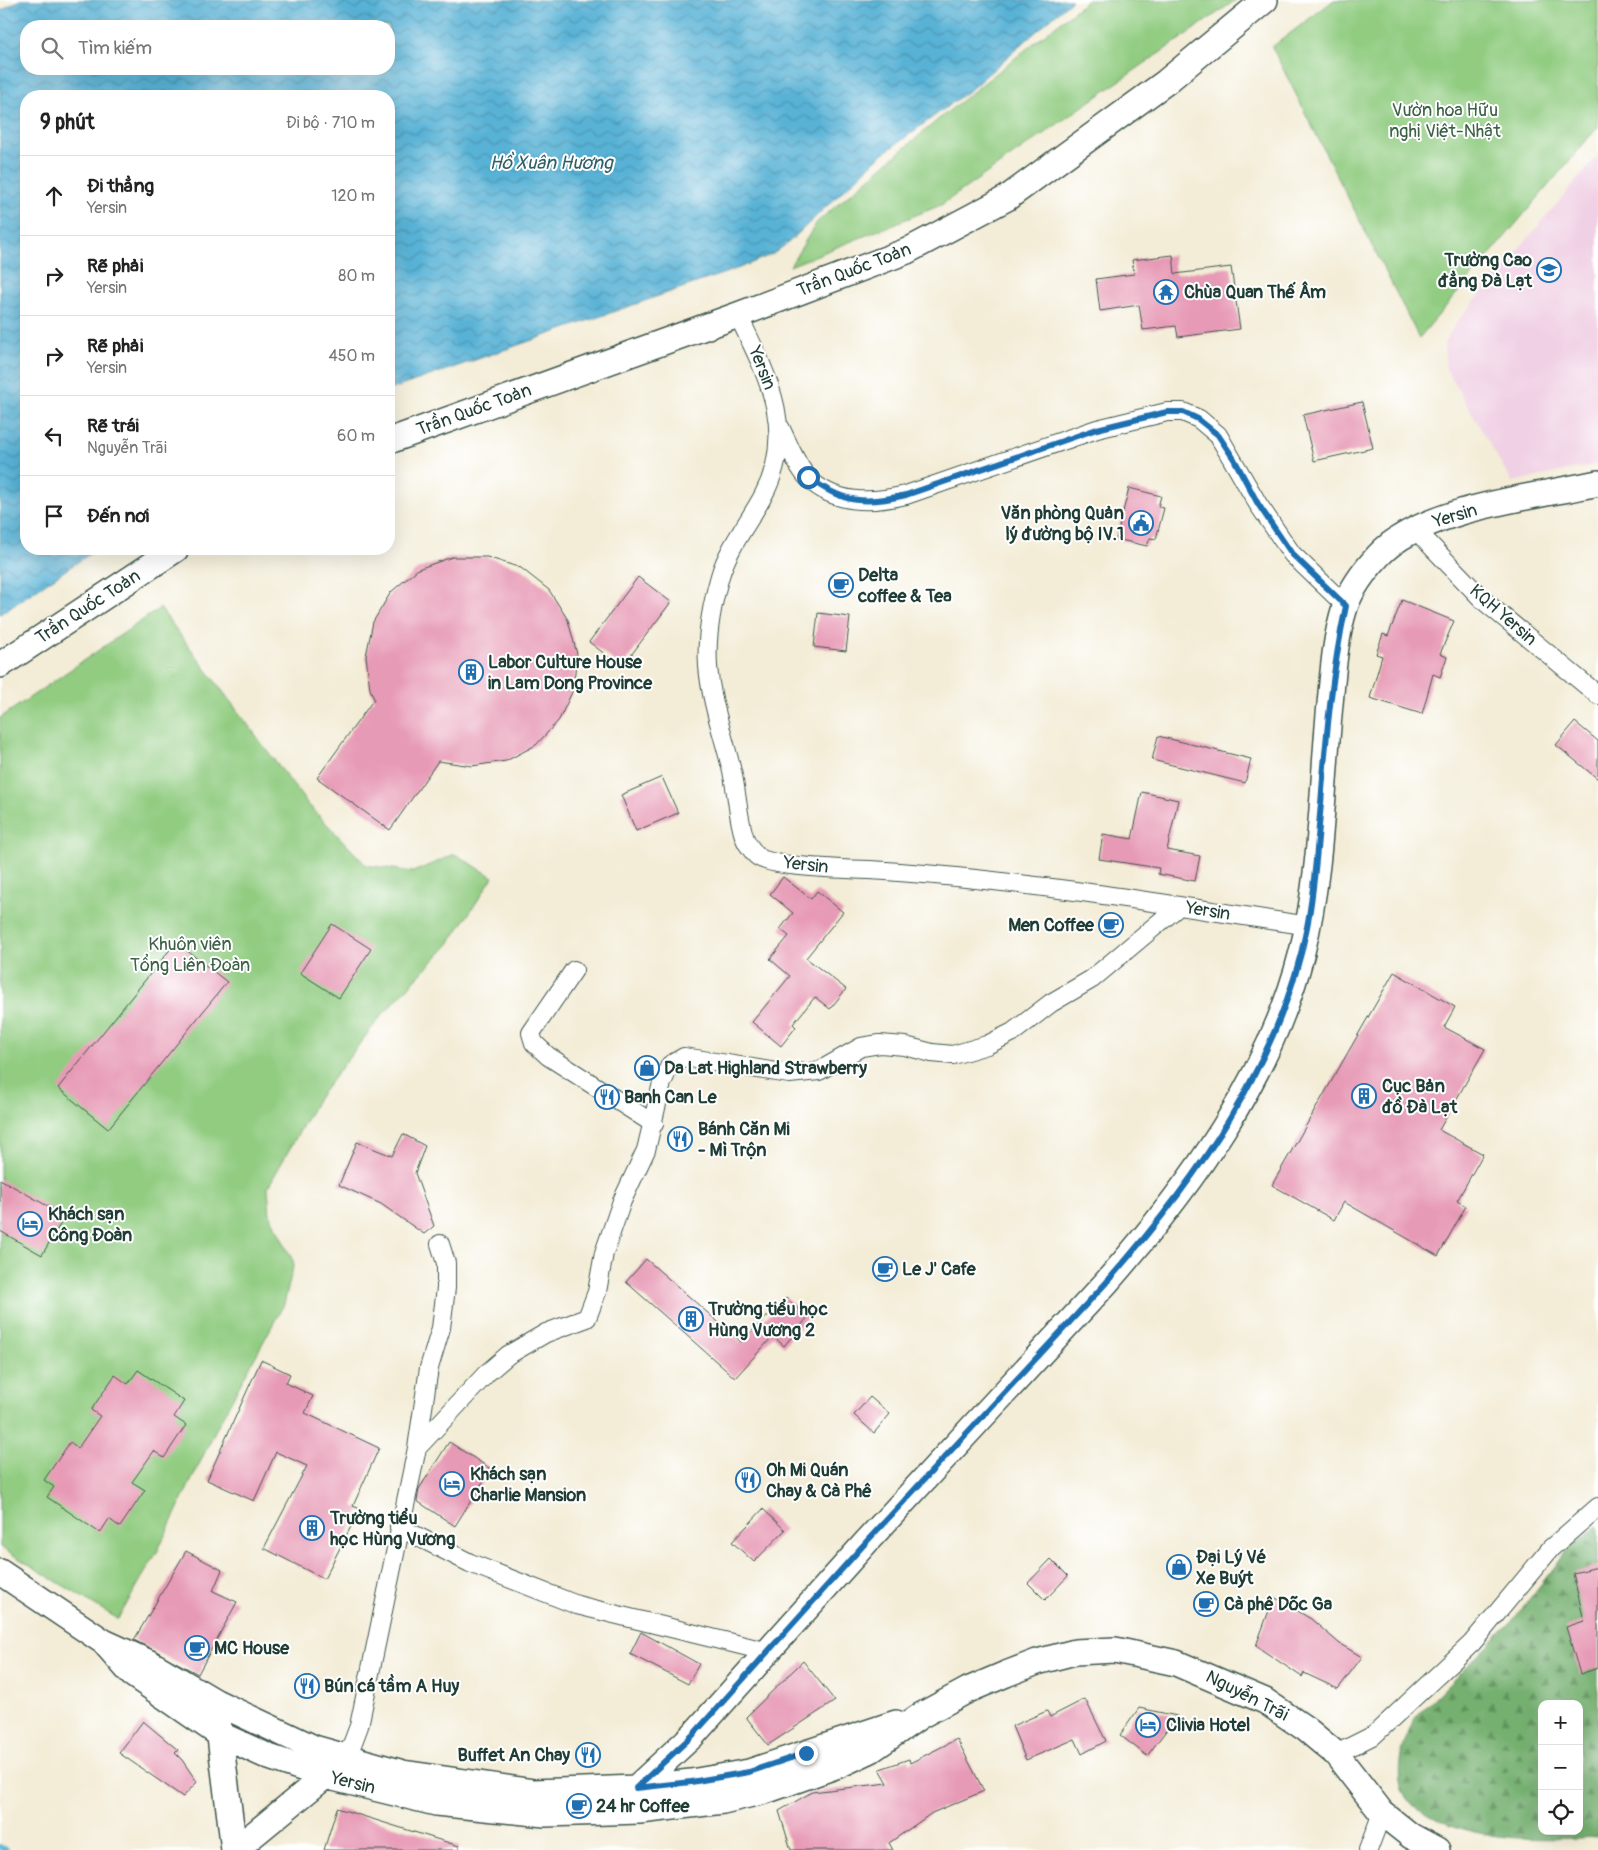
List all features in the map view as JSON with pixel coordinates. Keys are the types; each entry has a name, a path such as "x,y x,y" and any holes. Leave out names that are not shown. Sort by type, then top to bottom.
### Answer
{"main road":[{"name":"Trần Quốc Toản","path":"395,439 738,315 907,251 1007,198 1166,82 1265,0"},
{"name":"Yersin","path":"104,1642 132,1674 220,1734 269,1757 325,1776 436,1803 545,1814 581,1813 636,1788 693,1735 868,1540 1140,1244 1217,1139 1266,1052 1285,1010 1308,926 1315,873 1335,655 1346,606 1360,578 1381,553 1415,529 1451,515 1598,483"},
{"name":"Trần Quốc Toản","path":"0,665 167,555"},
{"name":"Yersin","path":"0,1572 104,1642 150,1663 216,1702 272,1730 347,1758 403,1773 534,1792 636,1788"},
{"name":"Nguyễn Trãi","path":"581,1813 640,1811 723,1802 765,1791 841,1764 871,1750 920,1716 968,1690 1037,1662 1075,1652 1115,1650 1176,1663 1236,1687 1293,1719 1336,1754 1382,1813 1411,1836 1437,1850"},
{"path":"216,1702 235,1850"},
{"name":"Nguyễn Trãi","path":"636,1788 691,1782 749,1772 920,1716"},
{"path":"235,1850 347,1758"}],"street":[{"name":"Yersin","path":"738,315 760,360 775,400 779,424 779,455 772,479 722,566 708,639 708,667 718,727 733,774 746,842 758,858 784,864 914,873 1060,889 1308,926"},
{"name":"Yersin","path":"779,424 808,477 828,492 857,502 906,495 1097,429 1167,412 1183,412 1198,419 1218,435 1234,459 1258,504 1292,554 1346,606"},
{"name":"KQH Yersin","path":"1415,529 1484,601 1598,695"},
{"path":"417,1448 487,1373 508,1355 546,1333 588,1318 597,1292 607,1244 622,1201 646,1150 654,1124 662,1083 670,1064 684,1057 789,1074 819,1071 861,1047 880,1044 904,1046 932,1053 953,1055 987,1045 1013,1032 1051,1003 1092,979 1179,906"},
{"path":"574,970 531,1033 534,1043 548,1056 654,1124"},
{"path":"347,1758 359,1726 417,1448 429,1368 441,1328 446,1288 446,1263 440,1244"},
{"path":"1336,1754 1374,1735 1472,1643 1551,1548 1598,1508"},
{"path":"399,1527 470,1563 577,1604 769,1652"},
{"path":"1368,1850 1382,1813"}],"shaded area":[{"name":"Trường Cao đẳng Đà Lạt","path":"1598,155 1598,464 1512,482 1446,369 1444,343 1457,322"}],"green space":[{"path":"1088,0 1236,0 941,205 790,266 817,222 940,118"},
{"name":"Vườn hoa Hữu nghị Việt-Nhật","path":"1334,0 1598,0 1598,127 1419,338 1272,47"},
{"name":"Khuôn viên Tổng Liên Đoàn","path":"160,608 306,802 366,865 413,872 455,854 493,877 449,944 381,1016 319,1097 268,1187 270,1215 294,1263 284,1304 217,1427 157,1552 118,1619 0,1547 0,718"},
{"path":"1598,1526 1598,1837 1530,1839 1485,1834 1463,1829 1422,1811 1407,1800 1402,1790 1399,1770 1400,1759 1414,1719 1512,1621 1571,1546"}],"water":[{"name":"Hồ Xuân Hương","path":"20,0 1072,0 971,89 880,156 789,242 773,254 742,267 395,388 395,90 20,90 20,555 88,555 0,614 0,11"}],"building":[{"name":"Chùa Quan Thế Âm","path":"1173,255 1175,274 1231,267 1240,329 1178,337 1176,326 1143,330 1139,305 1100,311 1096,279 1134,274 1132,260"},
{"path":"1362,402 1373,448 1314,461 1303,415"},
{"name":"Văn phòng Quản lý đường bộ IV.1","path":"1129,488 1161,496 1158,507 1164,508 1156,539 1150,538 1147,546 1116,539"},
{"name":"Labor Culture House in Lam Dong Province","path":"452,557 487,557 521,568 549,590 568,620 577,654 573,690 559,720 536,745 506,761 472,766 438,761 390,830 317,778 374,699 370,689 366,656 373,622 391,592 418,569"},
{"path":"638,577 671,602 622,667 589,642"},
{"path":"1402,600 1454,621 1440,654 1447,657 1440,677 1433,674 1422,714 1370,698 1382,656 1376,654 1383,634 1388,636"},
{"path":"818,613 850,617 846,651 814,647"},
{"path":"1575,722 1598,741 1598,779 1556,745"},
{"path":"1158,736 1251,759 1245,783 1152,760"},
{"path":"662,777 678,813 636,831 621,795"},
{"path":"1142,792 1178,800 1167,850 1200,856 1195,881 1158,874 1159,868 1099,859 1103,834 1132,839"},
{"path":"783,877 811,899 817,891 843,912 806,958 846,989 830,1009 815,997 793,1024 796,1027 781,1046 752,1022 790,976 770,959 789,936 780,929 793,913 770,894"},
{"path":"332,924 371,949 339,998 300,973"},
{"path":"176,942 227,982 108,1129 58,1088"},
{"path":"1394,972 1455,1007 1444,1027 1485,1049 1439,1130 1483,1154 1457,1201 1466,1206 1438,1256 1344,1202 1334,1220 1272,1185"},
{"path":"403,1134 425,1146 415,1173 434,1226 424,1234 381,1204 339,1185 357,1142 392,1156"},
{"name":"Khách sạn Công Đoàn","path":"0,1179 65,1216 42,1255 0,1231"},
{"name":"Trường tiểu học Hùng Vương 2","path":"646,1259 741,1342 786,1298 808,1317 784,1346 773,1336 735,1378 626,1282"},
{"path":"261,1360 290,1374 286,1383 313,1396 305,1413 379,1448 353,1506 360,1509 324,1579 264,1548 307,1466 276,1452 254,1501 207,1480"},
{"path":"138,1370 184,1401 174,1417 186,1425 164,1458 154,1451 132,1482 145,1490 120,1527 109,1519 100,1533 47,1497 54,1487 44,1480 70,1442 78,1448 100,1416 91,1410 115,1375 128,1384"},
{"path":"870,1397 890,1414 874,1433 854,1415"},
{"name":"Khách sạn Charlie Mansion","path":"449,1442 491,1469 455,1526 417,1501 419,1489"},
{"path":"763,1509 785,1530 754,1562 732,1542"},
{"path":"186,1551 222,1570 213,1591 237,1602 198,1674 134,1640"},
{"path":"1051,1559 1068,1576 1045,1600 1028,1583"},
{"path":"1598,1567 1598,1668 1580,1674 1566,1627 1584,1621 1573,1573"},
{"path":"1274,1597 1311,1619 1340,1644 1362,1657 1338,1689 1304,1673 1302,1677 1256,1646"},
{"path":"641,1632 699,1664 688,1684 630,1654"},
{"path":"803,1661 835,1701 768,1745 746,1717"},
{"path":"1085,1699 1106,1741 1082,1754 1075,1739 1026,1760 1012,1726 1047,1711 1050,1717"},
{"name":"Clivia Hotel","path":"1139,1708 1177,1716 1147,1756 1120,1735"},
{"path":"143,1721 178,1750 175,1753 197,1782 183,1797 119,1753"},
{"path":"957,1739 984,1791 932,1813 889,1843 893,1850 791,1850 779,1811 812,1792 888,1783 880,1769 909,1759 910,1763"},
{"path":"337,1808 459,1846 459,1850 324,1850"}],"waterway":[{"path":"0,1847 5,1850"}],"place":[{"name":"Trường Cao đẳng Đà Lạt","path":"1549,270"},
{"name":"Chùa Quan Thế Âm","path":"1166,292"},
{"name":"Văn phòng Quản lý đường bộ IV.1","path":"1141,523"},
{"name":"Delta coffee & Tea","path":"841,585"},
{"name":"Labor Culture House in Lam Dong Province","path":"471,672"},
{"name":"Men Coffee","path":"1111,925"},
{"name":"Da Lat Highland Strawberry","path":"647,1068"},
{"name":"Cục Bản đồ Đà Lạt","path":"1364,1096"},
{"name":"Banh Can Le","path":"607,1097"},
{"name":"Bánh Căn Mi - Mì Trộn","path":"680,1139"},
{"name":"Khách sạn Công Đoàn","path":"30,1224"},
{"name":"Le J' Cafe","path":"885,1269"},
{"name":"Trường tiểu học Hùng Vương 2","path":"691,1319"},
{"name":"Oh Mi Quán Chay & Cà Phê","path":"748,1480"},
{"name":"Khách sạn Charlie Mansion","path":"452,1484"},
{"name":"Trường tiểu học Hùng Vương","path":"312,1528"},
{"name":"Đại Lý Vé Xe Buýt","path":"1179,1567"},
{"name":"Cà phê Dõc Ga","path":"1206,1604"},
{"name":"MC House","path":"197,1648"},
{"name":"Bún cá tầm A Huy","path":"307,1686"},
{"name":"Clivia Hotel","path":"1148,1725"},
{"name":"Buffet An Chay","path":"588,1755"},
{"name":"24 hr Coffee","path":"579,1806"}],"route":[{"path":"806,1753 749,1772 691,1782 636,1788 693,1735 868,1540 1105,1284 1140,1244 1217,1139 1266,1052 1285,1010 1308,926 1315,873 1335,655 1346,606 1292,554 1258,504 1234,459 1218,435 1198,419 1183,412 1167,412 1138,417 1097,429 906,495 881,501 857,502 828,492 808,477"}]}
